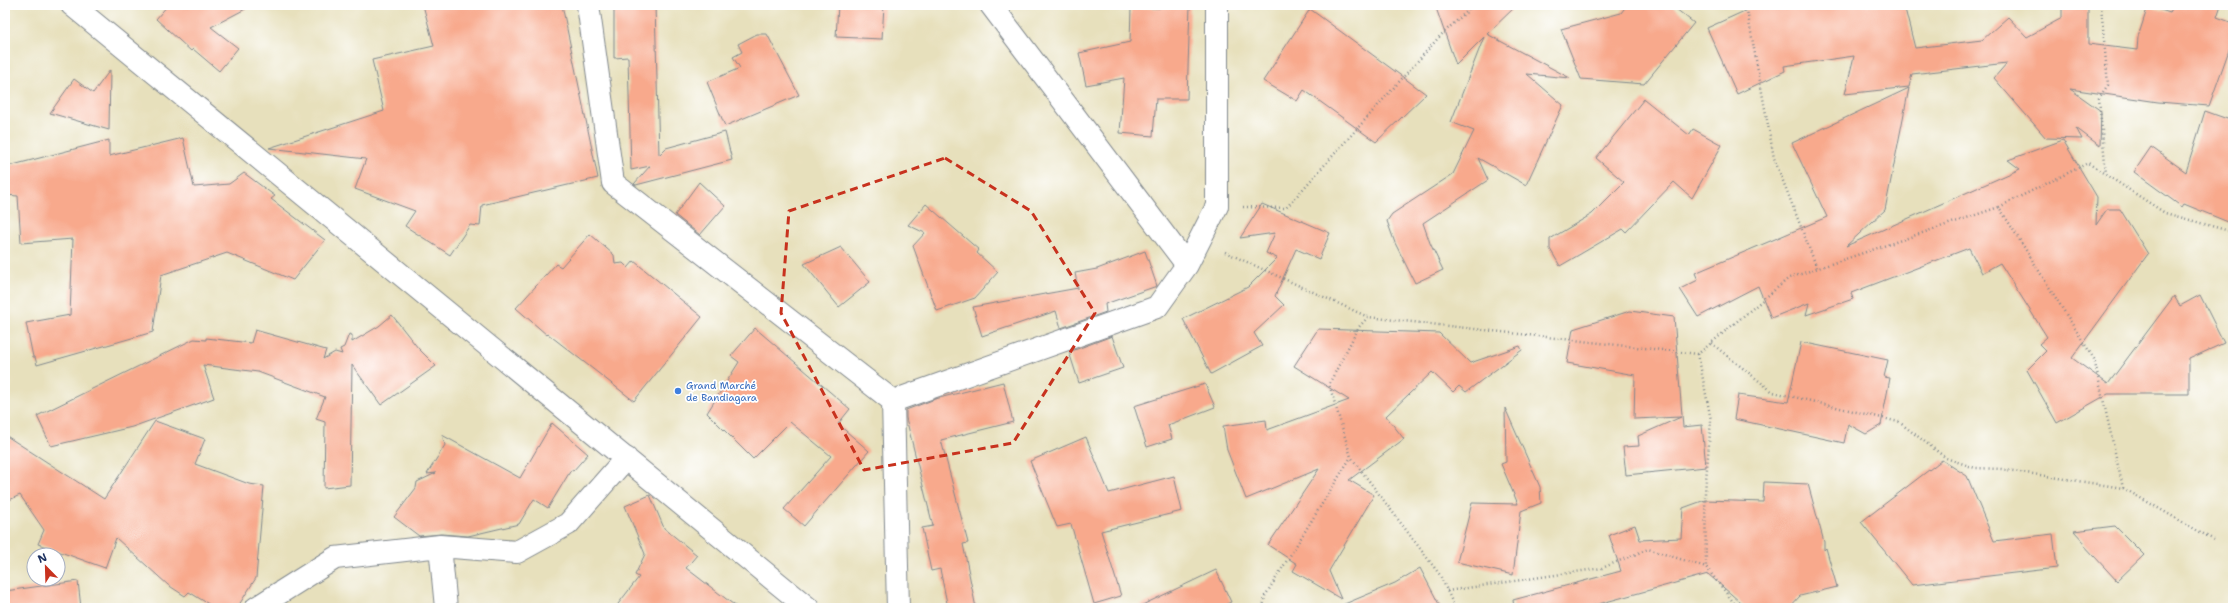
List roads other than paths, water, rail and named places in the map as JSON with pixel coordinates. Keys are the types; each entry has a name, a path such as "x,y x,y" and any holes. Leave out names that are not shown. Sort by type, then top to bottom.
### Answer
{"street":[{"path":"72,5 808,608"},
{"path":"588,5 613,183 893,401"},
{"path":"991,5 1187,265"},
{"path":"893,401 1157,307 1187,265 1217,206 1217,5"},
{"path":"893,401 898,608"},
{"path":"256,608 335,558 440,546 517,552 568,524 626,458"},
{"path":"440,546 446,608"}],"place":[{"name":"Grand Marché de Bandiagara","path":"678,391"}]}
